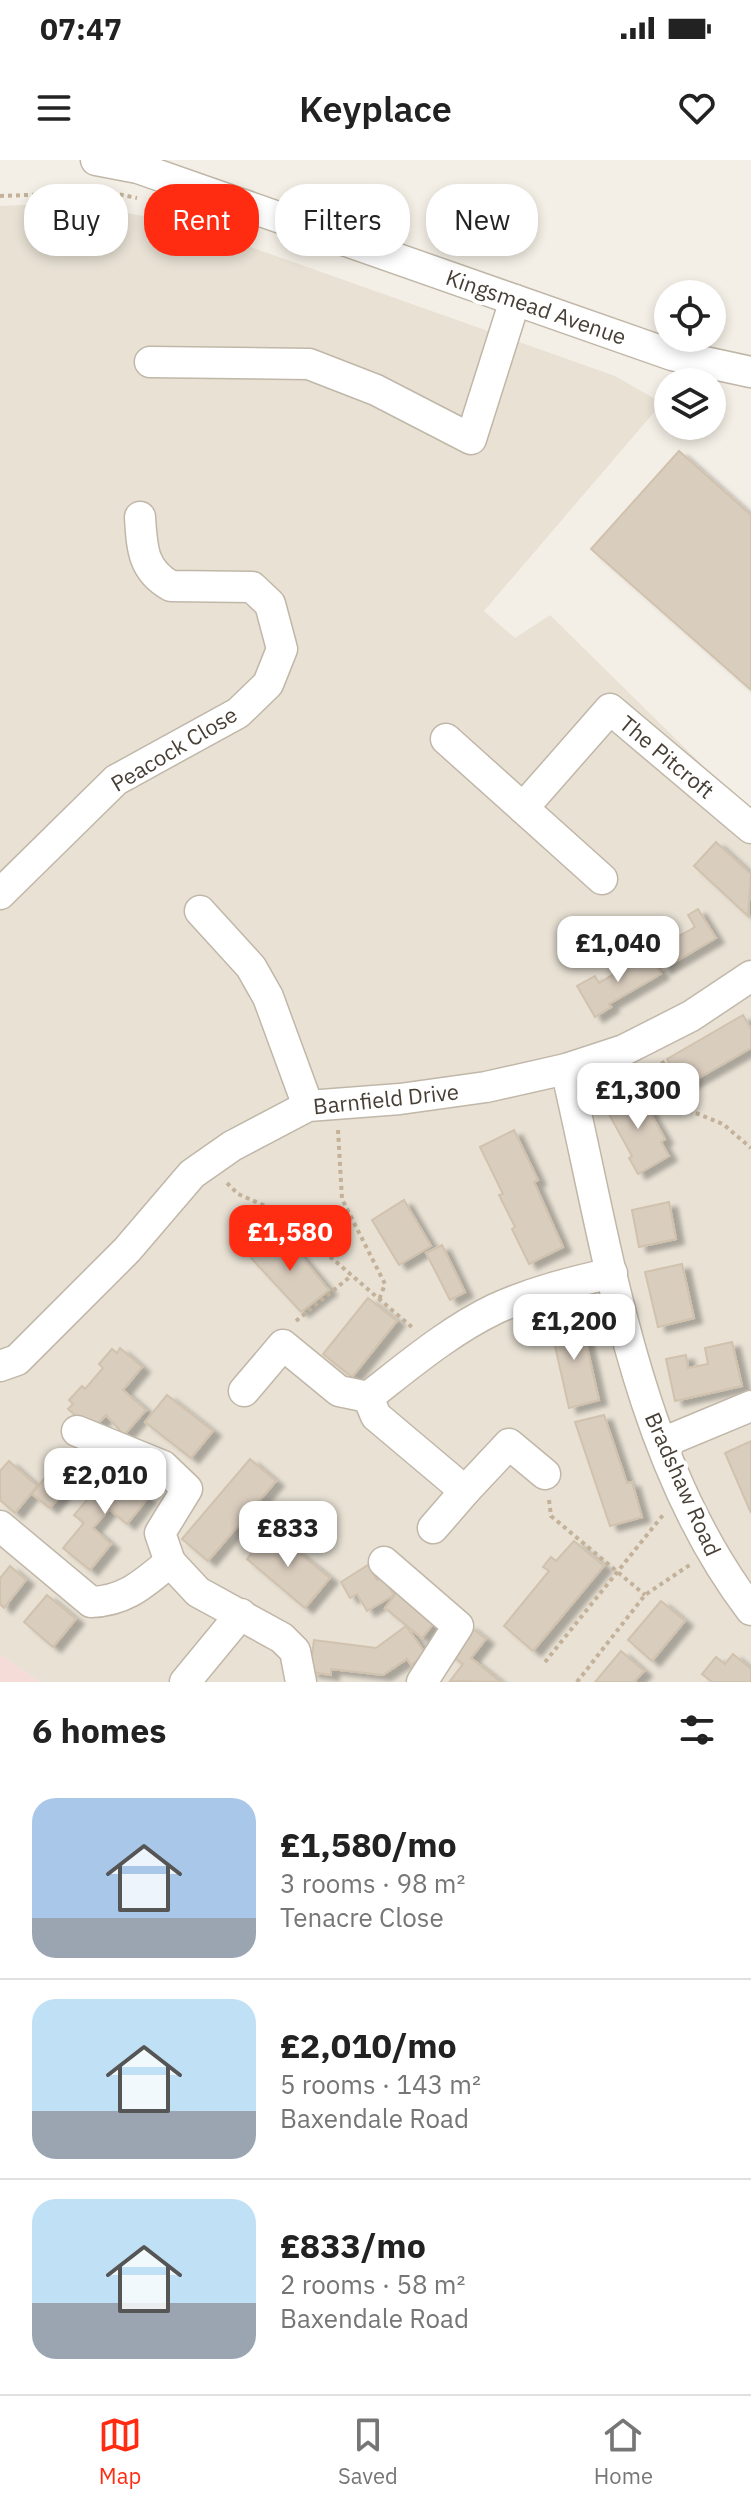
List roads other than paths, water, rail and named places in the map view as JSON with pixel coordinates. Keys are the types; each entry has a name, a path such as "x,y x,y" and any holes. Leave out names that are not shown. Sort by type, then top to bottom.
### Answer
{"street":[{"name":"Kingsmead Avenue","path":"96,160 138,168 672,355 751,372"},
{"path":"150,362 309,364 376,390 471,439 515,300"},
{"name":"Peacock Close","path":"0,894 116,780 238,713 268,684 282,649 270,604 252,587 171,586 147,567 142,550 140,517"},
{"name":"The Pitcroft","path":"523,808 610,709 751,828"},
{"path":"446,739 602,879"},
{"path":"200,911 251,967 322,1105"},
{"name":"Barnfield Drive","path":"0,1366 17,1360 127,1250 192,1174 208,1162 322,1105 400,1099 486,1087 566,1069 649,1037 691,1016 751,976"},
{"name":"Bradshaw Road","path":"566,1069 633,1358 662,1443 710,1552 751,1610"},
{"path":"244,1391 283,1345 339,1391 368,1397 434,1346 494,1310 554,1287 612,1273"},
{"path":"368,1397 376,1416 465,1491"},
{"path":"662,1443 751,1406"},
{"path":"77,1431 163,1466 187,1489 160,1533 170,1562 198,1592 282,1638 295,1651 301,1682"},
{"path":"433,1528 509,1444 545,1474"},
{"path":"9,1532 91,1602 114,1602 132,1593 170,1562"},
{"path":"384,1562 458,1626 422,1682"},
{"path":"185,1682 241,1614"}]}
